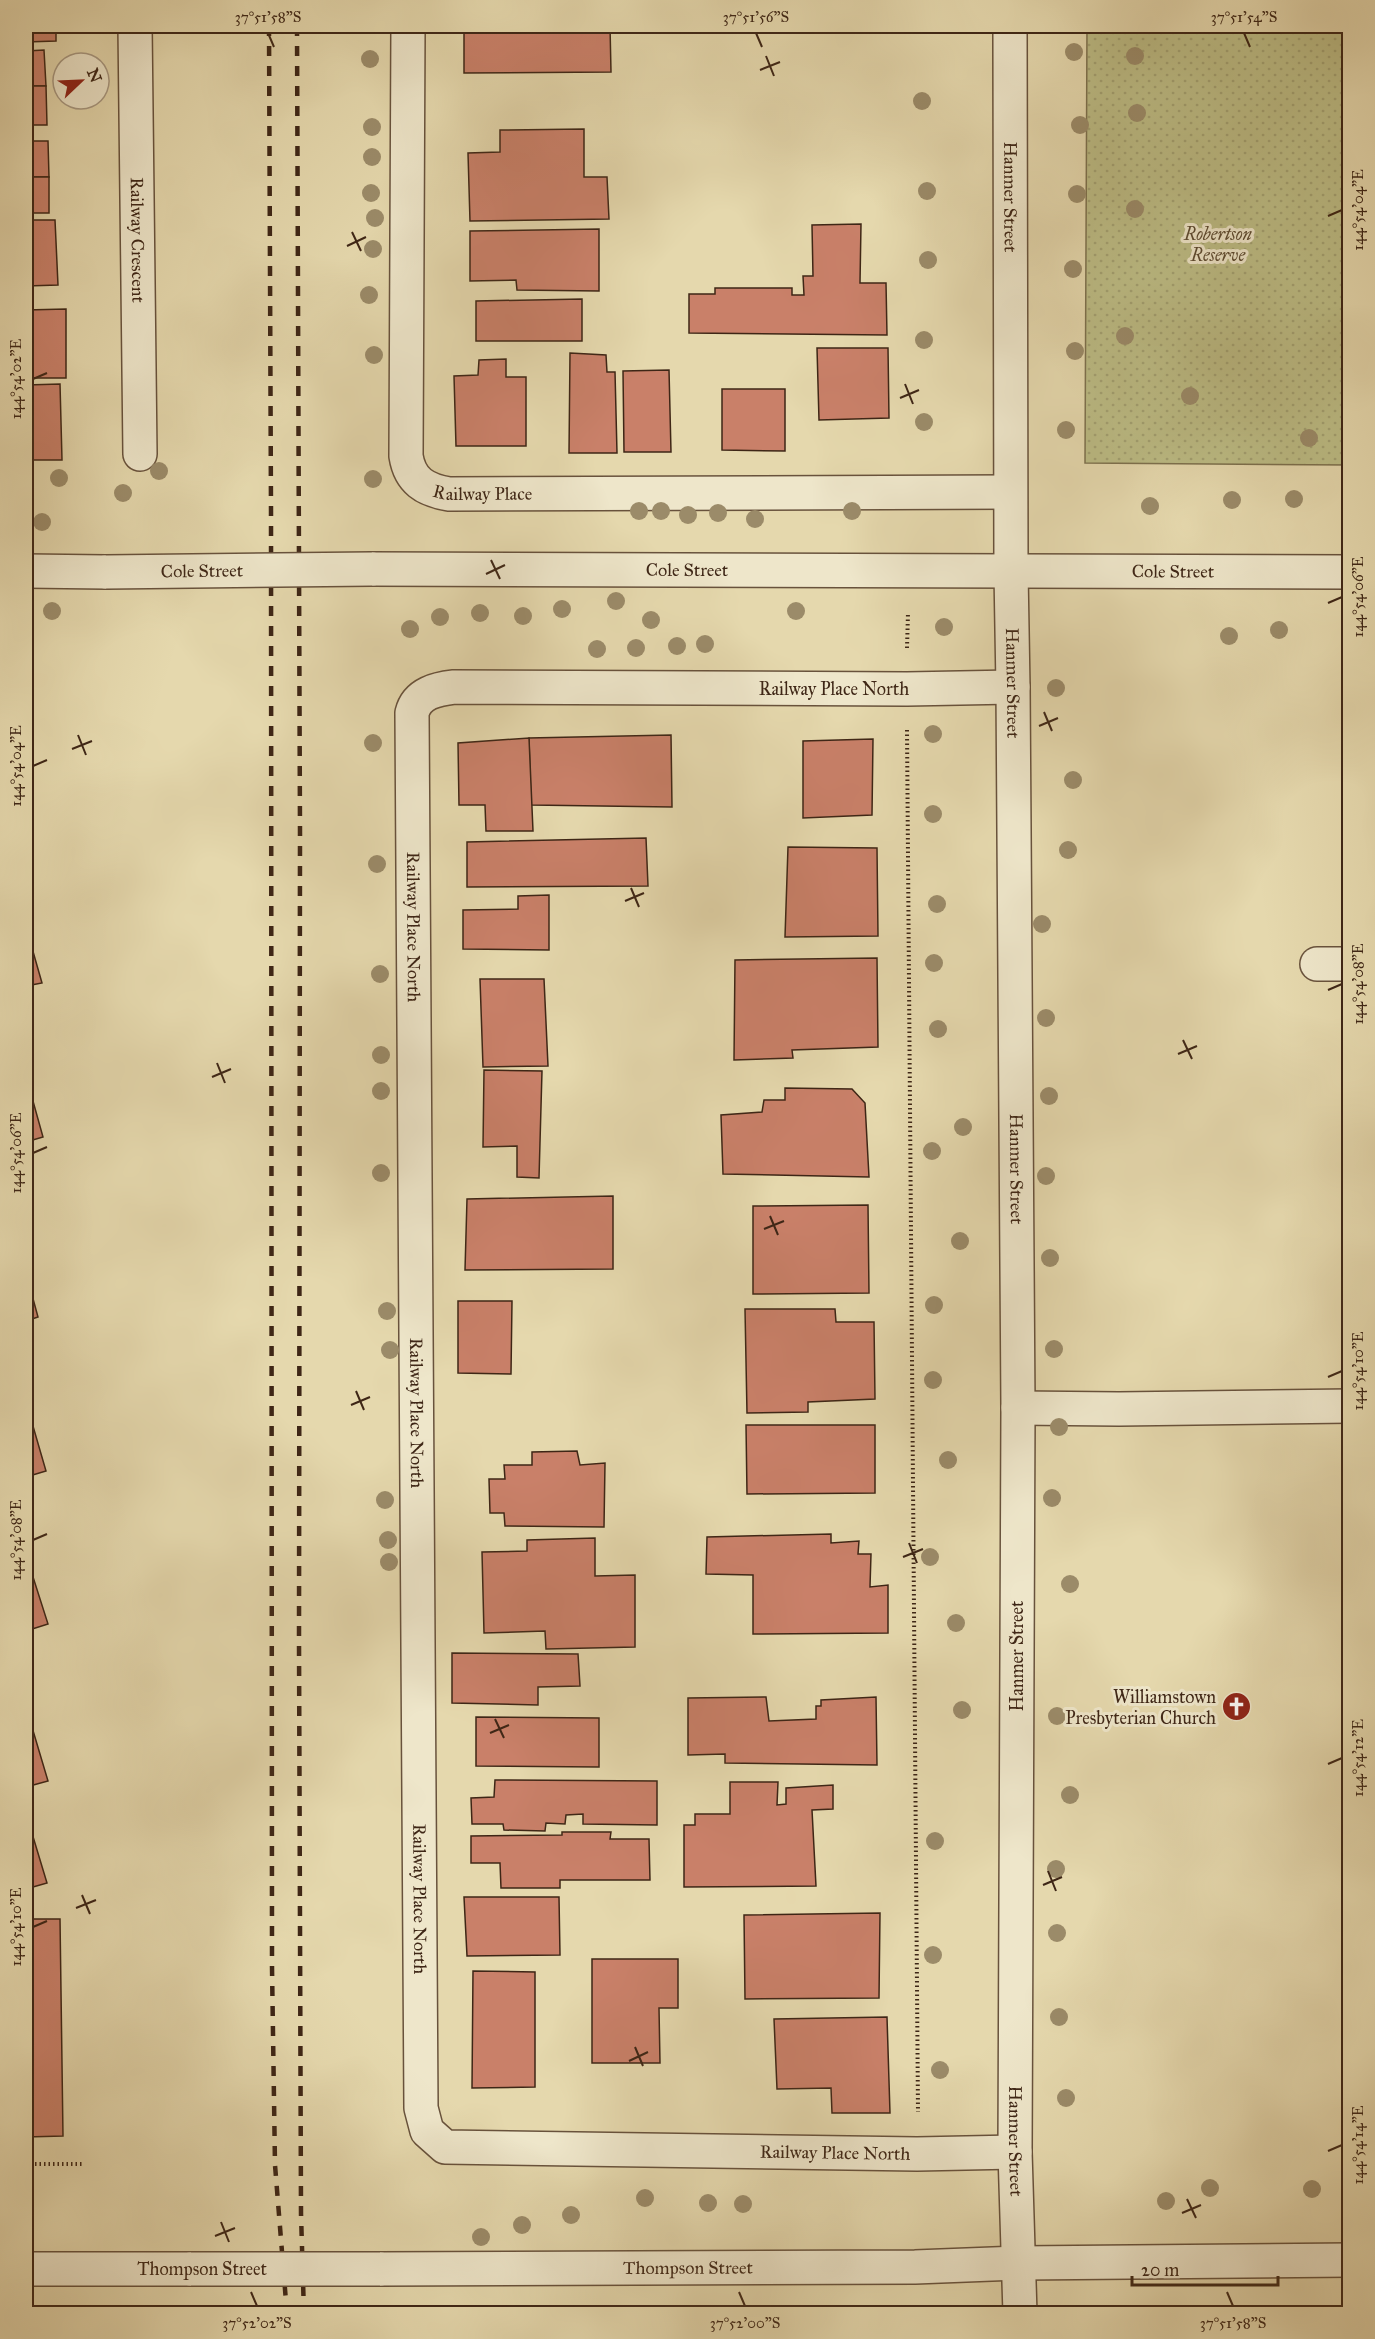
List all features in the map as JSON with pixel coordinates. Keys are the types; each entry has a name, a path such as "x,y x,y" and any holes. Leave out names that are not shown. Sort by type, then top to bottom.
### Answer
{"street":[{"name":"Railway Crescent","path":"135,26 140,454"},
{"name":"Railway Place","path":"408,26 406,456 413,478 422,486 449,494 1010,492"},
{"name":"Hanmer Street","path":"1010,26 1010,492 1018,1408 1015,2152 1020,2313"},
{"name":"Cole Street","path":"26,571 372,569 1350,572"},
{"name":"Railway Place North","path":"1013,687 907,689 454,687 431,691 421,697 413,708 421,2108 427,2131 445,2148 917,2154 1015,2152"},
{"path":"1317,964 1350,964"},
{"path":"1018,1408 1350,1406"},
{"name":"Thompson Street","path":"26,2269 915,2267 1020,2263 1350,2260"}],"path":[{"path":"907,571 917,2154"},
{"path":"26,2164 84,2164"}],"green space":[{"name":"Robertson Reserve","path":"1087,26 1349,26 1349,465 1085,463"}],"building":[{"path":"26,26 56,26 56,41 26,42"},
{"path":"464,26 610,26 611,72 464,73"},
{"path":"44,50 46,86 26,86 26,51"},
{"path":"26,86 46,86 47,125 26,125"},
{"path":"584,129 584,177 607,177 609,219 470,221 468,153 500,152 500,130"},
{"path":"26,141 48,141 49,177 26,177"},
{"path":"26,177 49,177 49,213 26,213"},
{"path":"26,220 55,220 58,285 26,286"},
{"path":"861,224 860,283 886,283 887,335 689,333 689,294 715,294 715,288 792,288 792,295 804,295 803,276 813,276 812,225"},
{"path":"599,229 599,291 517,290 516,280 470,281 470,231"},
{"path":"582,299 582,341 476,341 476,301"},
{"path":"66,309 66,378 26,378 26,310"},
{"path":"817,348 888,348 889,418 819,420"},
{"path":"570,353 606,355 607,372 615,372 617,453 569,453"},
{"path":"506,359 506,377 526,377 526,446 456,446 454,376 478,375 479,360"},
{"path":"669,370 671,452 624,452 623,371"},
{"path":"60,384 62,460 26,460 26,385"},
{"path":"722,389 785,389 785,451 722,450"},
{"path":"671,735 672,807 531,805 529,738"},
{"path":"529,738 533,831 486,831 485,805 459,805 458,743"},
{"path":"873,739 872,815 803,818 803,741"},
{"path":"646,838 648,886 467,887 467,842"},
{"path":"788,847 877,848 878,936 785,937"},
{"path":"549,895 549,950 463,949 463,910 518,909 518,896"},
{"path":"26,927 42,983 26,986"},
{"path":"877,958 878,1047 792,1050 793,1058 734,1060 735,960"},
{"path":"480,979 544,979 548,1066 483,1067"},
{"path":"484,1070 542,1071 539,1178 517,1177 517,1146 483,1147"},
{"path":"26,1076 43,1137 26,1142"},
{"path":"785,1088 852,1089 865,1103 869,1177 723,1174 721,1115 762,1112 764,1100 785,1100"},
{"path":"613,1196 613,1269 465,1270 467,1199"},
{"path":"868,1205 869,1293 753,1294 753,1206"},
{"path":"26,1273 38,1317 26,1321"},
{"path":"458,1301 512,1301 511,1374 458,1373"},
{"path":"745,1309 835,1309 836,1322 874,1322 875,1399 808,1402 808,1412 747,1413"},
{"path":"26,1402 46,1471 26,1477"},
{"path":"746,1425 875,1425 875,1493 747,1494"},
{"path":"577,1451 580,1465 605,1463 604,1527 505,1526 504,1513 490,1513 489,1479 505,1479 504,1465 532,1465 532,1452"},
{"path":"831,1534 831,1543 859,1541 858,1554 871,1554 870,1587 888,1585 888,1633 753,1634 753,1575 706,1574 707,1537"},
{"path":"595,1538 595,1576 635,1575 635,1647 546,1649 545,1631 484,1633 482,1552 527,1551 527,1540"},
{"path":"26,1555 48,1624 26,1631"},
{"path":"452,1653 578,1654 580,1686 538,1687 538,1705 452,1703"},
{"path":"766,1697 769,1721 816,1719 816,1706 821,1706 821,1700 876,1697 877,1765 725,1763 725,1754 688,1755 688,1698"},
{"path":"26,1707 48,1781 26,1787"},
{"path":"476,1717 599,1718 599,1767 476,1766"},
{"path":"495,1780 657,1781 657,1825 583,1824 583,1814 566,1815 565,1824 546,1823 545,1831 504,1830 503,1824 472,1824 471,1798 494,1797"},
{"path":"730,1782 778,1782 777,1805 786,1804 786,1788 833,1785 833,1809 812,1810 816,1886 684,1887 684,1825 695,1825 695,1814 730,1814"},
{"path":"31,1830 47,1883 26,1889 26,1831"},
{"path":"562,1832 611,1832 610,1839 649,1839 650,1880 560,1880 560,1888 501,1888 500,1863 471,1863 471,1836 562,1835"},
{"path":"464,1897 559,1897 560,1955 467,1956"},
{"path":"880,1913 879,1998 745,1999 744,1915"},
{"path":"26,1919 60,1919 63,2136 26,2137"},
{"path":"592,1959 678,1959 678,2008 659,2008 660,2063 592,2063"},
{"path":"473,1971 535,1972 535,2087 472,2088"},
{"path":"887,2017 890,2113 832,2113 831,2088 777,2089 774,2019"}],"railway":[{"path":"269,26 272,1967 275,2165 287,2314"},
{"path":"297,26 300,833 299,1640 301,2214 304,2314"}],"place":[{"name":"Williamstown Presbyterian Church","path":"1237,1707"}]}
